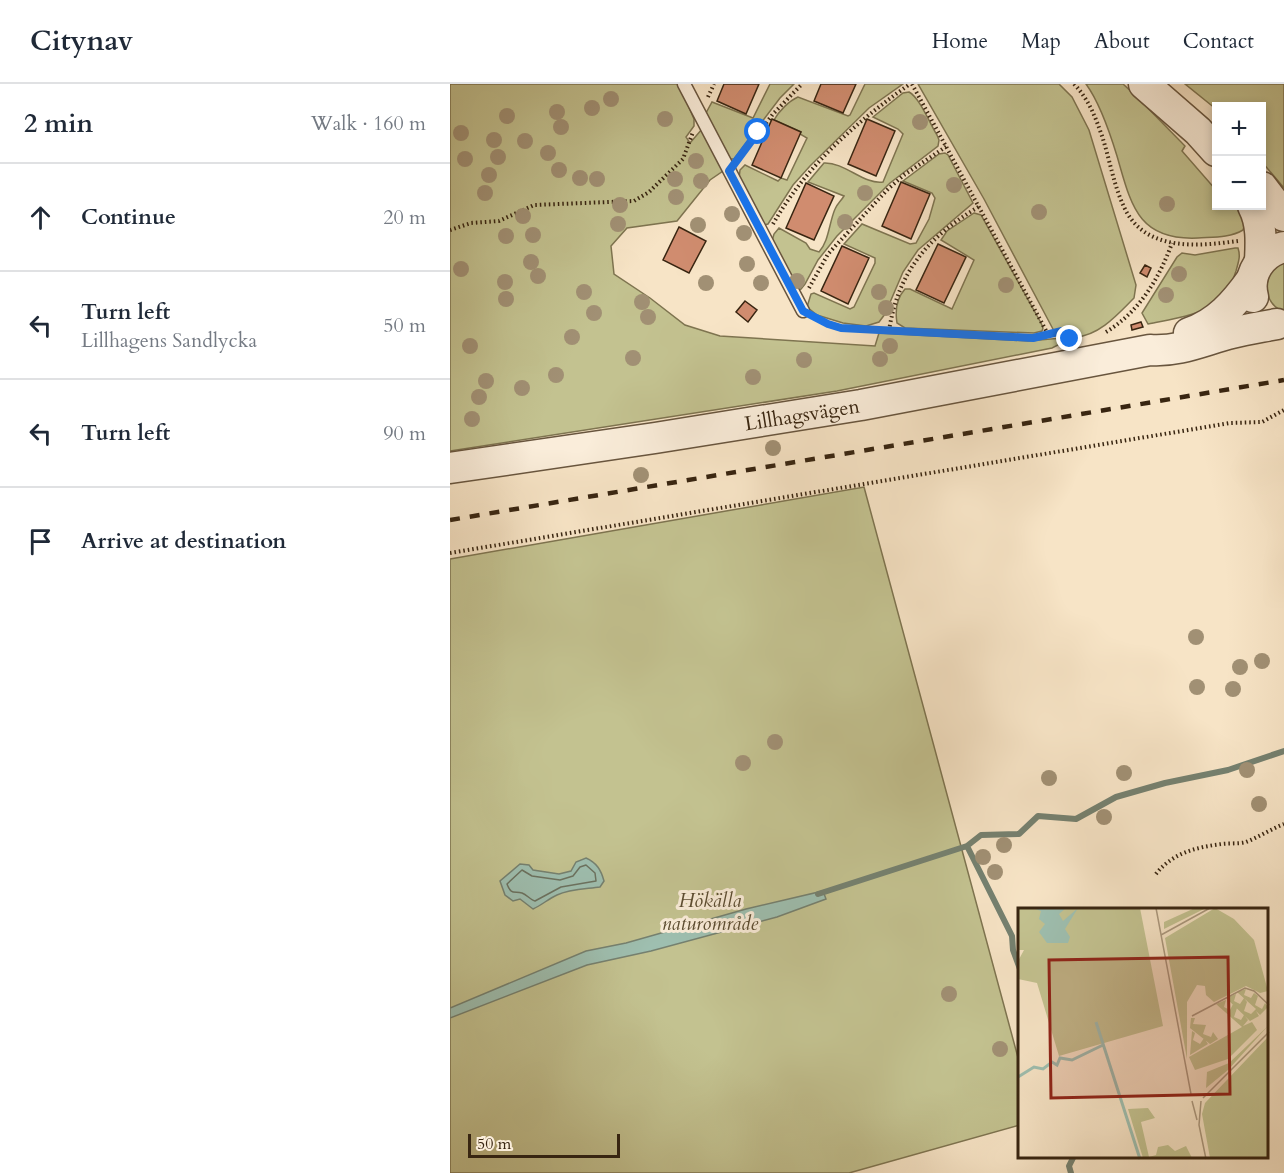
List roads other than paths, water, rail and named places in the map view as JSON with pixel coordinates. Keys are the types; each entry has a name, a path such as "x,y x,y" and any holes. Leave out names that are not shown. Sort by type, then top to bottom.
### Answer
{"street":[{"path":"1144,84 1198,131 1212,147"},
{"path":"1265,262 1266,216"},
{"name":"Lillhagsvägen","path":"1265,262 1252,293 1256,306 1265,317 1281,325"},
{"name":"Lillhagsvägen","path":"1150,350 1166,340 1211,323 1239,297 1265,262"},
{"name":"Lillhagsvägen","path":"450,468 861,405 1150,350 1166,351 1198,344 1230,333 1281,325"}],"lane":[{"path":"684,84 801,308"}],"water":[{"path":"586,858 598,867 601,873 604,881 600,887 562,893 533,909 520,899 513,901 505,895 500,881 520,864 529,865 533,870 559,874 571,871 576,862"},
{"path":"823,891 826,899 777,917 651,951 587,965 450,1018 450,1008 586,951 626,943 746,909"}],"waterway":[{"path":"818,894 967,846 981,835 1019,834 1038,816 1076,819 1116,797 1165,783 1228,770 1284,751"},
{"path":"967,846 1012,936 1013,950 1018,964"},
{"path":"1071,1173 1069,1166 1073,1158"}],"railway":[{"path":"450,520 1284,380"}],"park label":[{"name":"Hökälla naturområde","path":"710,912"}]}
